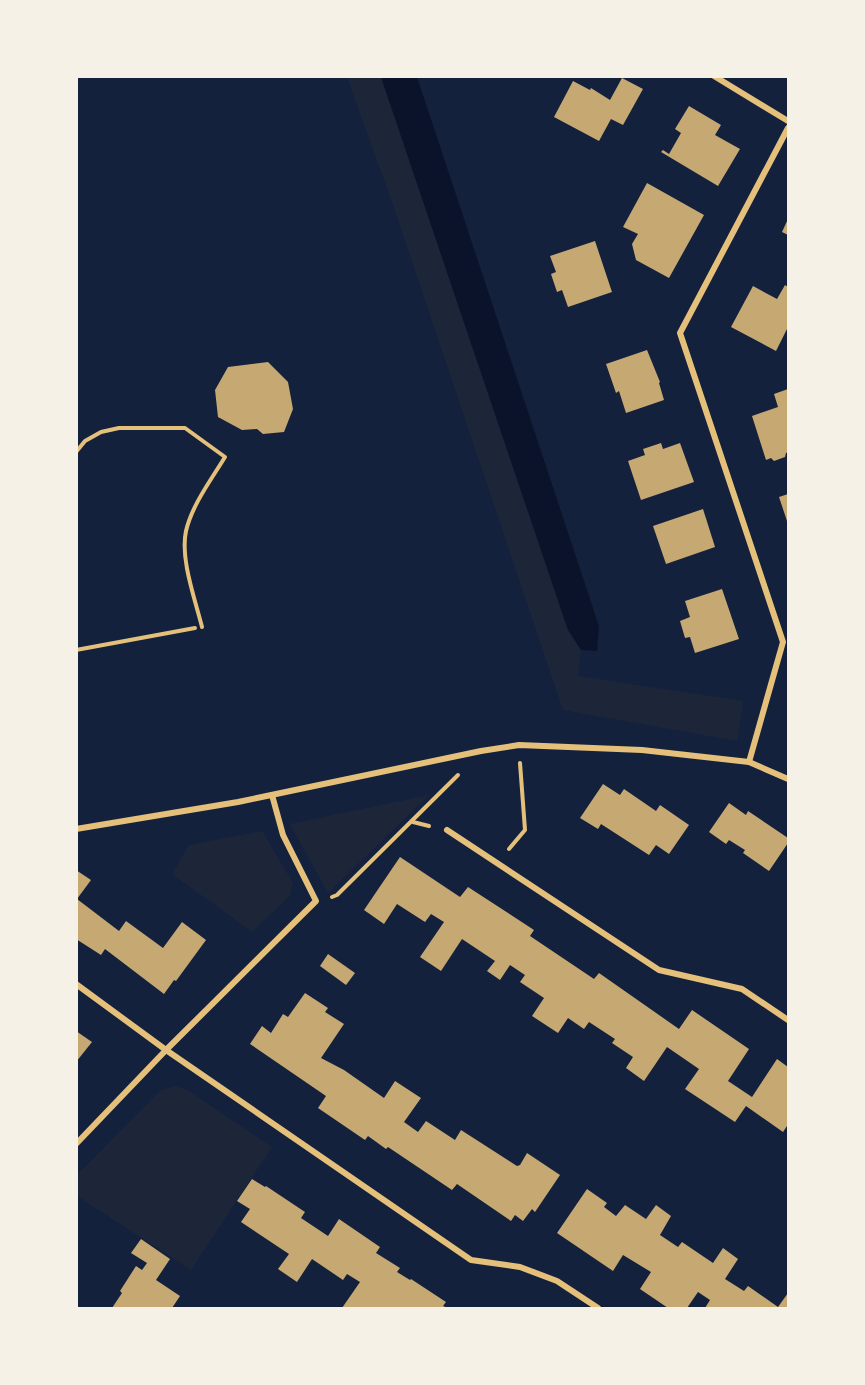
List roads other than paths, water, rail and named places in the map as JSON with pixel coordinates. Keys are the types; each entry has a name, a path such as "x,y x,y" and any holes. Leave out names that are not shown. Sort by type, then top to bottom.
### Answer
{"street":[{"path":"714,76 789,121"},
{"path":"749,762 783,642 680,333 789,128"},
{"path":"76,829 272,795 519,745 642,750 749,762 789,778"},
{"path":"76,1144 166,1050 316,901 283,835 272,795"},
{"path":"447,830 659,970 742,989 789,1020"},
{"path":"76,984 166,1050 471,1260 520,1267 557,1281 598,1308"}]}
